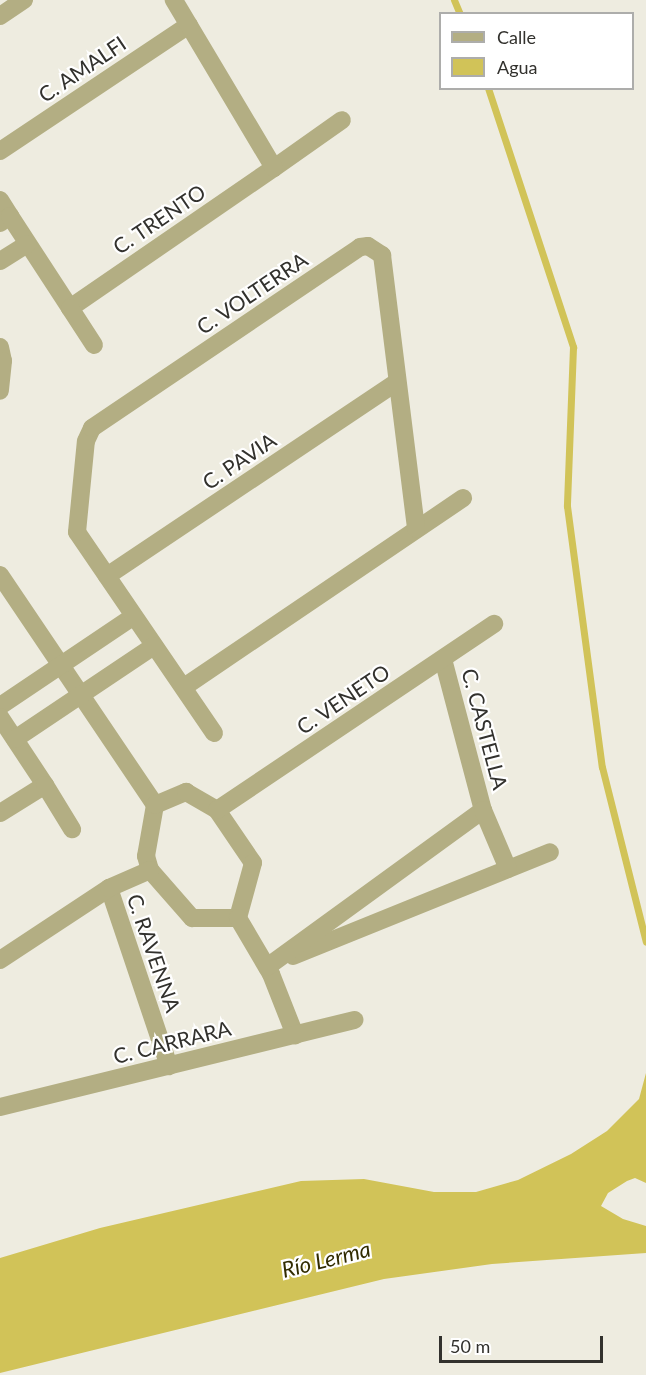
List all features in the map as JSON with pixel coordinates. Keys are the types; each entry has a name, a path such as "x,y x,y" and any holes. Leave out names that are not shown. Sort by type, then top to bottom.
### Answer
{"street":[{"path":"0,16 24,0"},
{"path":"174,0 274,168"},
{"name":"C. AMALFI","path":"0,151 189,25"},
{"name":"C. TRENTO","path":"70,308 342,120"},
{"path":"0,200 5,219 27,244 94,345"},
{"path":"0,261 27,244"},
{"name":"C. VOLTERRA","path":"214,733 76,528 86,441 92,428 360,247 377,249 382,255 395,383 416,528"},
{"path":"0,347 3,361 0,391"},
{"name":"C. PAVIA","path":"107,576 395,383"},
{"path":"184,687 463,498"},
{"path":"0,575 154,805 146,856 150,870 192,918 238,918"},
{"path":"0,706 134,616"},
{"name":"C. VENETO","path":"217,810 494,624"},
{"path":"15,739 154,646"},
{"name":"C. CASTELLA","path":"443,659 483,810 508,870"},
{"path":"0,717 72,829"},
{"path":"0,813 45,785"},
{"path":"154,805 186,792 217,810 253,863 238,918 267,967 295,1035"},
{"path":"267,967 483,810"},
{"path":"267,967 550,852"},
{"path":"0,960 109,888 150,870"},
{"name":"C. RAVENNA","path":"109,888 169,1066"},
{"name":"C. CARRARA","path":"0,1107 354,1020"}],"water":[{"name":"Río Lerma","path":"646,1073 646,1183 635,1178 627,1181 608,1193 601,1206 623,1219 646,1226 646,1253 492,1264 384,1279 0,1373 0,1258 100,1228 301,1181 364,1179 434,1192 476,1192 518,1180 571,1154 607,1131 639,1099"}],"waterway":[{"path":"454,0 459,12"},
{"path":"489,90 573,347 567,506 602,767 646,942"}]}
